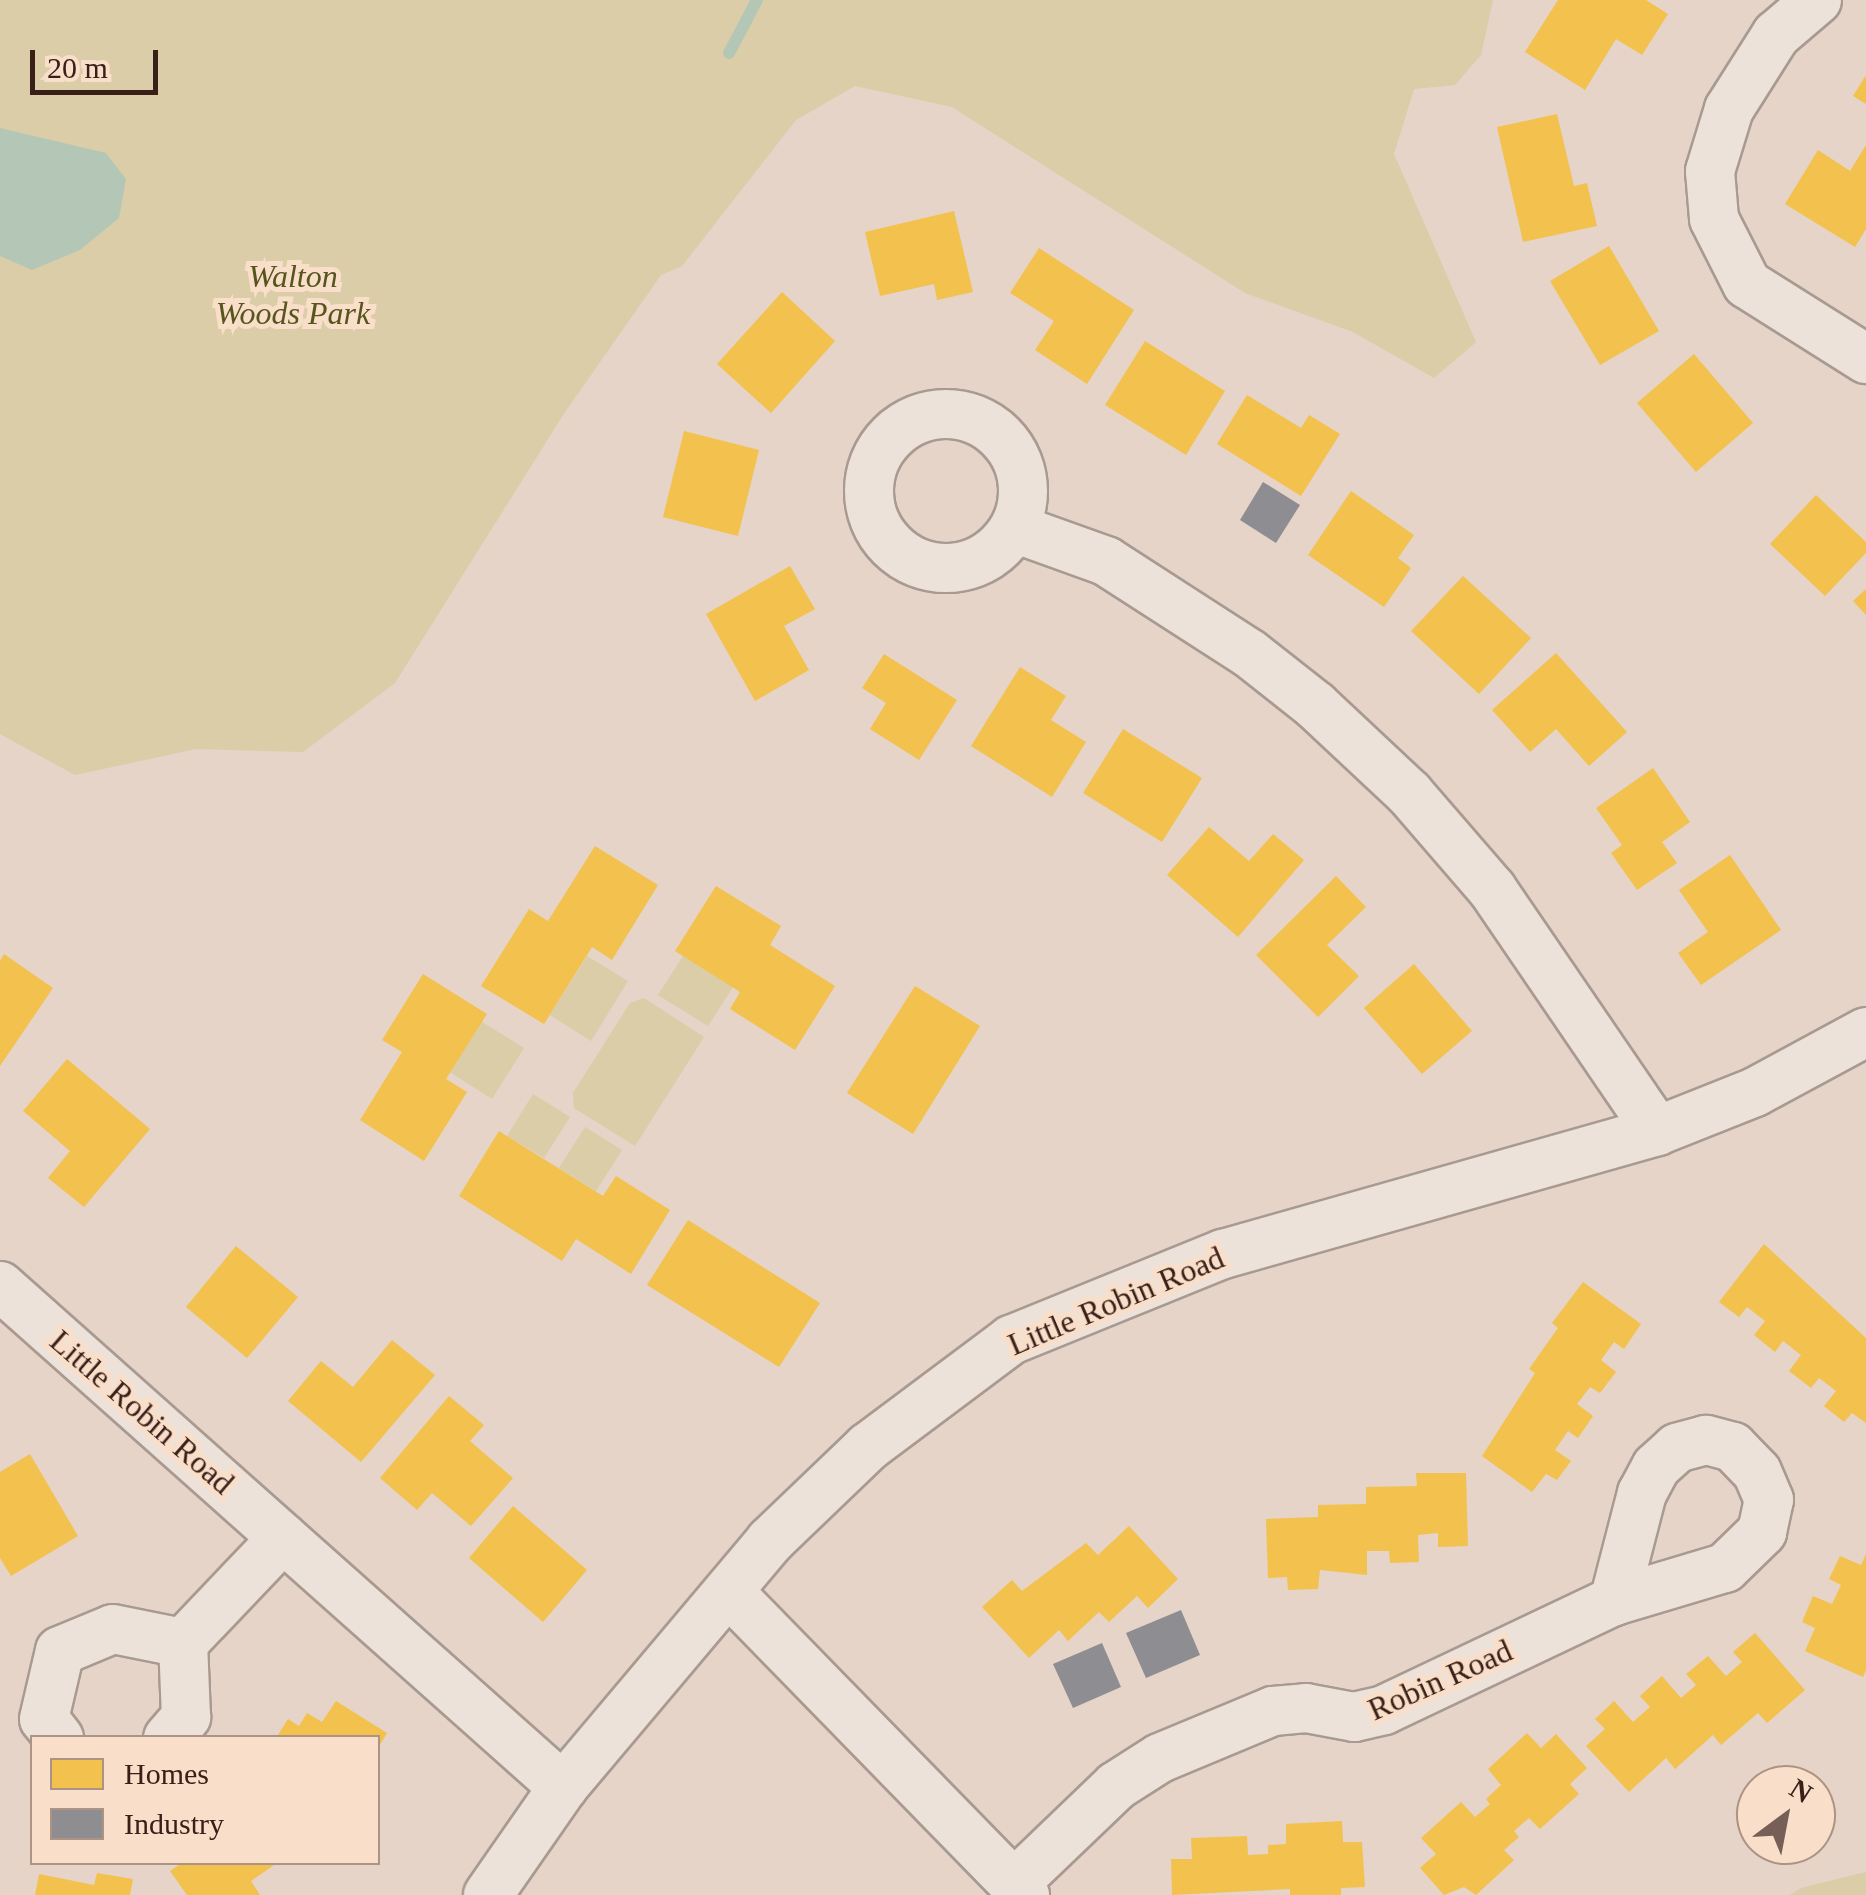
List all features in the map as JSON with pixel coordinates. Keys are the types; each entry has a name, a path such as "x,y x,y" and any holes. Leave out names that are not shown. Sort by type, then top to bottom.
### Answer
{"street":[{"path":"1817,0 1774,18 1729,109 1714,148 1714,219 1747,284 1866,360"},
{"path":"1014,528 1106,561 1250,654 1316,706 1409,793 1492,890 1657,1131"},
{"name":"Little Robin Road","path":"488,1895 563,1787 782,1528 868,1447 1011,1340 1222,1254 1657,1131 1755,1092 1866,1032"},
{"name":"Little Robin Road","path":"0,1286 563,1787"},
{"path":"171,1735 186,1717 183,1644 284,1538"},
{"name":"Robin Road","path":"729,1592 1020,1889 1116,1786 1160,1758 1273,1711 1306,1708 1354,1717 1384,1710 1614,1601"},
{"path":"57,1735 44,1719 60,1651 113,1629 183,1644"}],"green space":[{"name":"Walton Woods Park","path":"0,0 1493,0 1481,55 1455,85 1414,89 1394,154 1476,342 1434,378 1353,332 1245,293 952,107 855,86 796,120 682,266 661,275 565,412 395,683 303,752 196,749 75,775 0,734"},
{"path":"587,956 628,981 591,1041 550,1015"},
{"path":"683,956 733,987 708,1026 658,995"},
{"path":"644,998 704,1037 635,1146 574,1108 573,1093 630,1003"},
{"path":"482,1022 524,1048 492,1099 450,1072"},
{"path":"533,1094 570,1117 544,1158 507,1136"},
{"path":"585,1127 622,1150 596,1191 559,1168"},
{"path":"1866,1872 1866,1895 1790,1895 1801,1888"}],"shaded area":[{"path":"0,128 106,153 126,179 119,218 80,250 32,270 0,256"}],"building: Homes":[{"path":"1558,0 1646,0 1668,14 1642,55 1616,39 1585,90 1525,52"},
{"path":"1866,75 1866,104 1853,96"},
{"path":"1557,114 1574,186 1587,183 1597,226 1523,242 1497,127"},
{"path":"1866,145 1866,229 1855,247 1785,204 1818,150 1850,171"},
{"path":"954,211 973,292 937,300 934,284 880,296 865,232"},
{"path":"1609,246 1659,331 1600,365 1550,281"},
{"path":"1039,248 1134,310 1087,384 1035,350 1054,321 1010,293"},
{"path":"782,292 835,341 771,413 717,364"},
{"path":"1145,341 1225,391 1186,455 1105,405"},
{"path":"1694,354 1753,423 1696,472 1637,403"},
{"path":"1247,395 1301,428 1309,415 1340,434 1301,496 1217,444"},
{"path":"684,431 759,450 738,536 663,517"},
{"path":"1351,491 1414,535 1398,558 1411,568 1384,607 1308,555"},
{"path":"1816,495 1866,542 1866,553 1825,596 1770,544"},
{"path":"790,566 815,609 784,626 809,670 755,701 706,614"},
{"path":"1463,576 1531,638 1479,694 1411,631"},
{"path":"1866,589 1866,615 1853,601"},
{"path":"1556,653 1627,732 1589,766 1556,729 1530,752 1492,710"},
{"path":"884,654 957,700 919,760 870,729 886,703 862,688"},
{"path":"1020,667 1066,696 1051,720 1086,742 1052,797 971,746"},
{"path":"1123,729 1202,778 1162,842 1083,793"},
{"path":"1653,768 1690,822 1662,842 1677,863 1637,890 1611,853 1622,845 1596,808"},
{"path":"1209,827 1249,861 1273,834 1304,860 1238,937 1167,875"},
{"path":"595,846 658,885 612,960 592,947 544,1024 481,986 529,909 548,921"},
{"path":"1730,855 1781,930 1701,985 1678,953 1708,932 1679,890"},
{"path":"1336,876 1366,907 1327,945 1359,976 1318,1017 1256,955"},
{"path":"716,886 781,926 770,945 835,986 795,1050 730,1009 740,992 675,951"},
{"path":"4,954 53,988 0,1066 0,961"},
{"path":"1414,964 1472,1031 1422,1074 1364,1008"},
{"path":"423,974 487,1014 446,1079 467,1092 424,1161 360,1120 402,1052 382,1040"},
{"path":"915,986 980,1026 913,1134 847,1093"},
{"path":"67,1059 150,1129 84,1207 48,1178 70,1151 23,1111"},
{"path":"499,1131 603,1196 616,1176 670,1210 631,1274 576,1239 562,1261 459,1196"},
{"path":"688,1220 820,1303 779,1367 647,1285"},
{"path":"1764,1244 1866,1338 1866,1423 1852,1413 1844,1422 1824,1406 1836,1391 1819,1378 1811,1388 1789,1371 1801,1355 1783,1341 1775,1352 1754,1335 1765,1321 1747,1307 1739,1317 1719,1302"},
{"path":"236,1246 298,1297 247,1358 186,1307"},
{"path":"1583,1282 1641,1324 1624,1349 1614,1342 1601,1360 1616,1372 1600,1393 1590,1387 1577,1404 1593,1416 1578,1438 1568,1431 1555,1450 1571,1461 1557,1480 1546,1474 1532,1492 1482,1456 1535,1373 1529,1369 1558,1328 1552,1323"},
{"path":"392,1340 435,1375 361,1462 288,1401 321,1361 353,1387"},
{"path":"449,1396 484,1425 470,1441 513,1478 471,1526 432,1493 417,1510 380,1478"},
{"path":"30,1454 78,1536 11,1576 0,1558 0,1472"},
{"path":"1416,1473 1466,1473 1468,1546 1438,1547 1438,1533 1418,1535 1419,1562 1390,1563 1389,1551 1367,1551 1367,1575 1320,1570 1318,1589 1288,1590 1287,1577 1268,1578 1266,1519 1318,1517 1318,1505 1366,1504 1366,1487 1417,1486"},
{"path":"513,1506 587,1570 543,1622 469,1558"},
{"path":"1129,1526 1178,1579 1148,1608 1137,1596 1109,1622 1099,1612 1068,1641 1059,1630 1029,1658 982,1607 1012,1580 1022,1591 1086,1543 1098,1555"},
{"path":"1866,1554 1863,1677 1805,1651 1815,1628 1802,1622 1813,1596 1832,1604 1841,1585 1829,1579 1840,1556 1861,1565"},
{"path":"1755,1633 1805,1690 1767,1723 1758,1713 1721,1745 1713,1735 1675,1769 1666,1758 1629,1792 1586,1746 1605,1729 1595,1719 1614,1701 1633,1722 1650,1707 1640,1696 1662,1676 1681,1698 1696,1685 1686,1674 1708,1656 1726,1676 1742,1662 1733,1652"},
{"path":"336,1701 387,1733 380,1745 380,1735 278,1735 288,1719 299,1726 307,1713 322,1722"},
{"path":"1527,1733 1541,1748 1556,1734 1587,1768 1570,1784 1579,1794 1540,1829 1529,1818 1514,1831 1519,1837 1504,1850 1514,1860 1476,1895 1464,1887 1444,1895 1420,1868 1436,1854 1421,1838 1461,1802 1475,1817 1490,1804 1486,1799 1501,1785 1488,1769"},
{"path":"1342,1821 1343,1842 1362,1842 1365,1887 1341,1888 1341,1895 1290,1895 1290,1889 1172,1895 1171,1859 1192,1859 1191,1838 1247,1836 1248,1855 1268,1854 1268,1845 1286,1844 1286,1824"},
{"path":"179,1865 274,1865 251,1881 260,1895 187,1895 170,1871"},
{"path":"97,1873 133,1879 130,1895 35,1895 39,1874 94,1885"}],"building: Industry":[{"path":"1263,482 1300,505 1276,543 1240,520"},
{"path":"1181,1610 1200,1655 1146,1678 1126,1633"},
{"path":"1102,1643 1121,1687 1073,1708 1053,1664"}],"waterway":[{"path":"729,53 757,0"}]}
